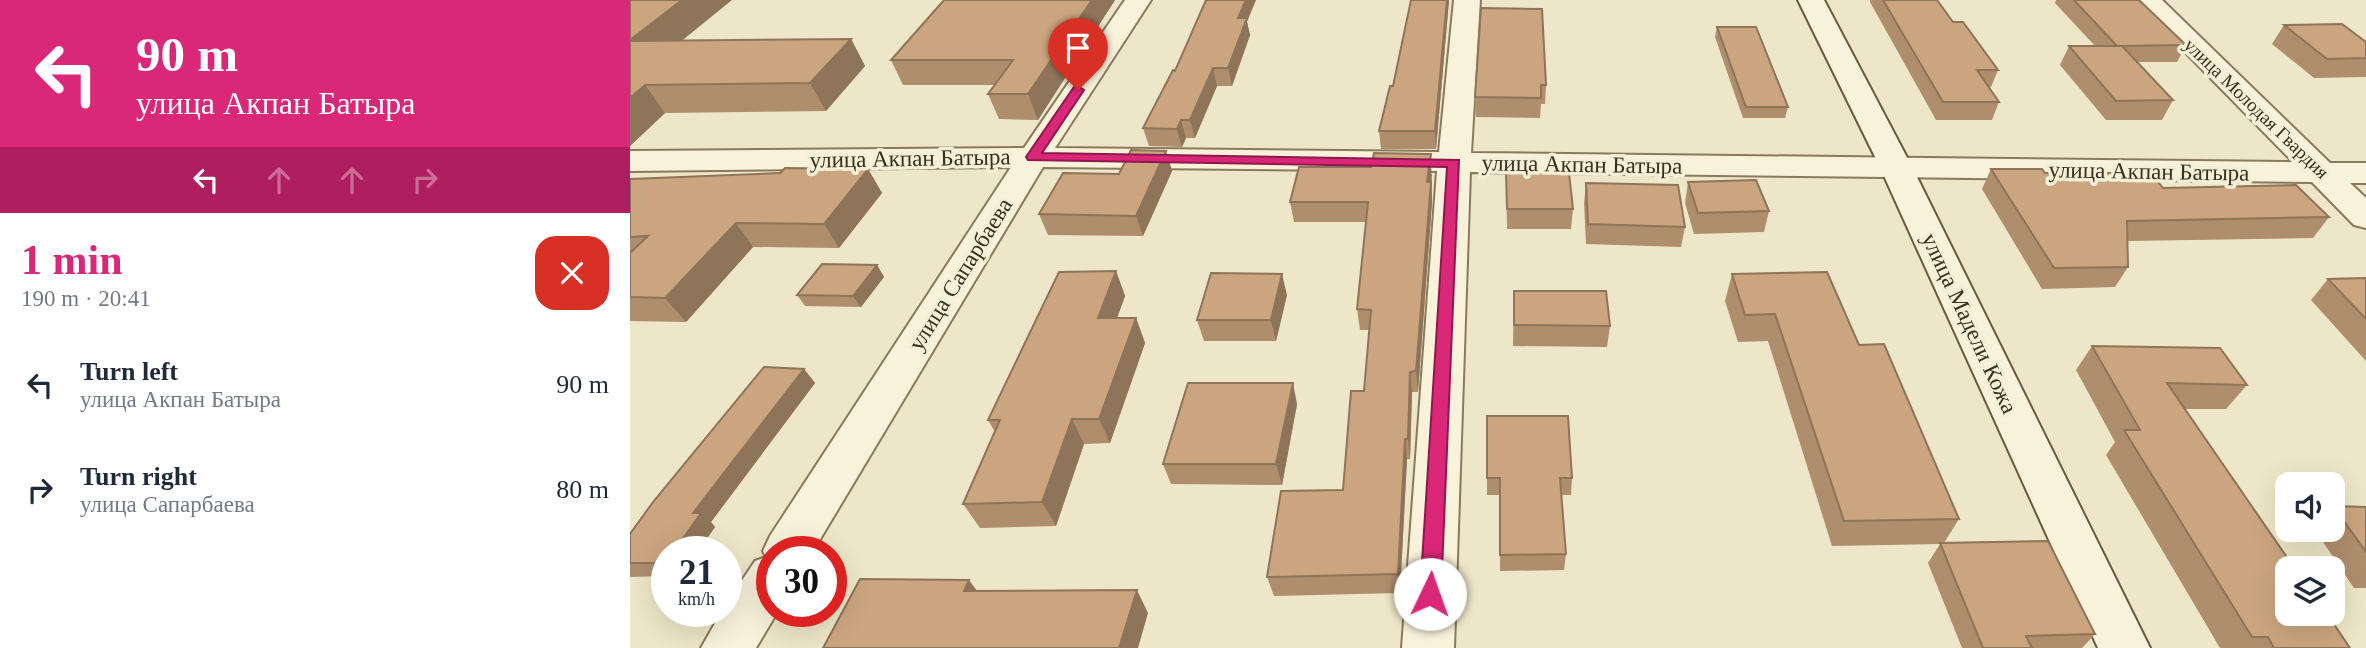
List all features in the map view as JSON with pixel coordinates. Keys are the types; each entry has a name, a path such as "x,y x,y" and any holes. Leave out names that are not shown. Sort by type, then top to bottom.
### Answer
{"street":[{"name":"улица Сапарбаева","path":"796,536 1033,157 1138,0"},
{"path":"1427,648 1454,163 1467,0"},
{"name":"улица Мадели Кожа","path":"1811,0 1896,167 2124,648"},
{"name":"улица Молодая Гвардия","path":"2147,0 2366,217"},
{"name":"улица Акпан Батыра","path":"630,161 1033,157 2366,173"},
{"path":"727,648 756,602"}],"building":[{"path":"630,0 682,0 630,40"},
{"path":"944,0 1092,0 1028,94 988,94 1013,60 891,60"},
{"path":"1206,0 1246,0 1238,18 1247,18 1228,68 1213,68 1190,120 1181,120 1177,129 1143,128 1173,70 1175,71"},
{"path":"1411,0 1447,0 1435,131 1379,131 1390,86 1393,86"},
{"path":"1883,0 1937,0 1953,22 1963,22 1998,70 1977,70 1999,102 1943,102"},
{"path":"2074,0 2139,0 2186,45 2117,46"},
{"path":"1481,8 1542,9 1546,85 1541,85 1541,98 1475,97"},
{"path":"2342,24 2366,42 2366,58 2327,59 2284,25"},
{"path":"1717,27 1756,27 1788,107 1746,107"},
{"path":"851,39 810,83 645,85 630,98 630,41"},
{"path":"2069,46 2122,46 2173,100 2116,101"},
{"path":"1131,150 1166,151 1136,216 1039,214 1063,173 1119,174"},
{"path":"1374,153 1431,154 1416,371 1410,372 1398,574 1267,577 1281,491 1343,490 1351,391 1364,391 1371,310 1357,309 1368,202 1290,202 1299,167 1371,167"},
{"path":"785,168 868,169 824,224 736,223 665,298 630,297 630,253 648,236 630,237 630,179 780,173"},
{"path":"1991,169 2042,169 2045,173 2151,173 2163,188 2296,185 2329,217 2127,221 2128,267 2054,268"},
{"path":"1506,173 1569,173 1573,209 1507,209"},
{"path":"1756,180 1769,211 1698,213 1688,182"},
{"path":"1586,183 1678,185 1685,227 1588,224"},
{"path":"822,264 877,265 853,296 797,295"},
{"path":"1116,271 1098,318 1136,318 1099,419 1072,419 1042,502 963,504 1000,420 988,420 1059,272"},
{"path":"1827,272 1859,345 1884,344 1959,519 1844,521 1775,314 1745,315 1732,274"},
{"path":"1211,273 1282,274 1271,320 1197,320"},
{"path":"2366,278 2366,319 2328,279"},
{"path":"1514,291 1606,291 1610,326 1514,325"},
{"path":"2092,346 2220,348 2247,385 2167,383 2286,556 2275,556 2275,626 2335,626 2350,648 2274,648 2268,637 2252,637 2124,430 2140,430"},
{"path":"764,367 804,369 693,513 701,513 685,536 651,536 651,563 630,563 630,534"},
{"path":"1188,383 1293,383 1276,464 1163,464"},
{"path":"1487,416 1568,416 1572,478 1560,478 1566,554 1500,555 1500,478 1487,478"},
{"path":"2345,506 2366,507 2366,552 2345,523"},
{"path":"2048,541 2095,634 2026,636 2032,648 1983,648 1940,543"},
{"path":"860,579 969,580 964,591 1137,590 1119,648 823,648 834,627 847,627 847,603"}],"route":[{"path":"1078,90 1033,157 1454,163 1430,594"}]}
